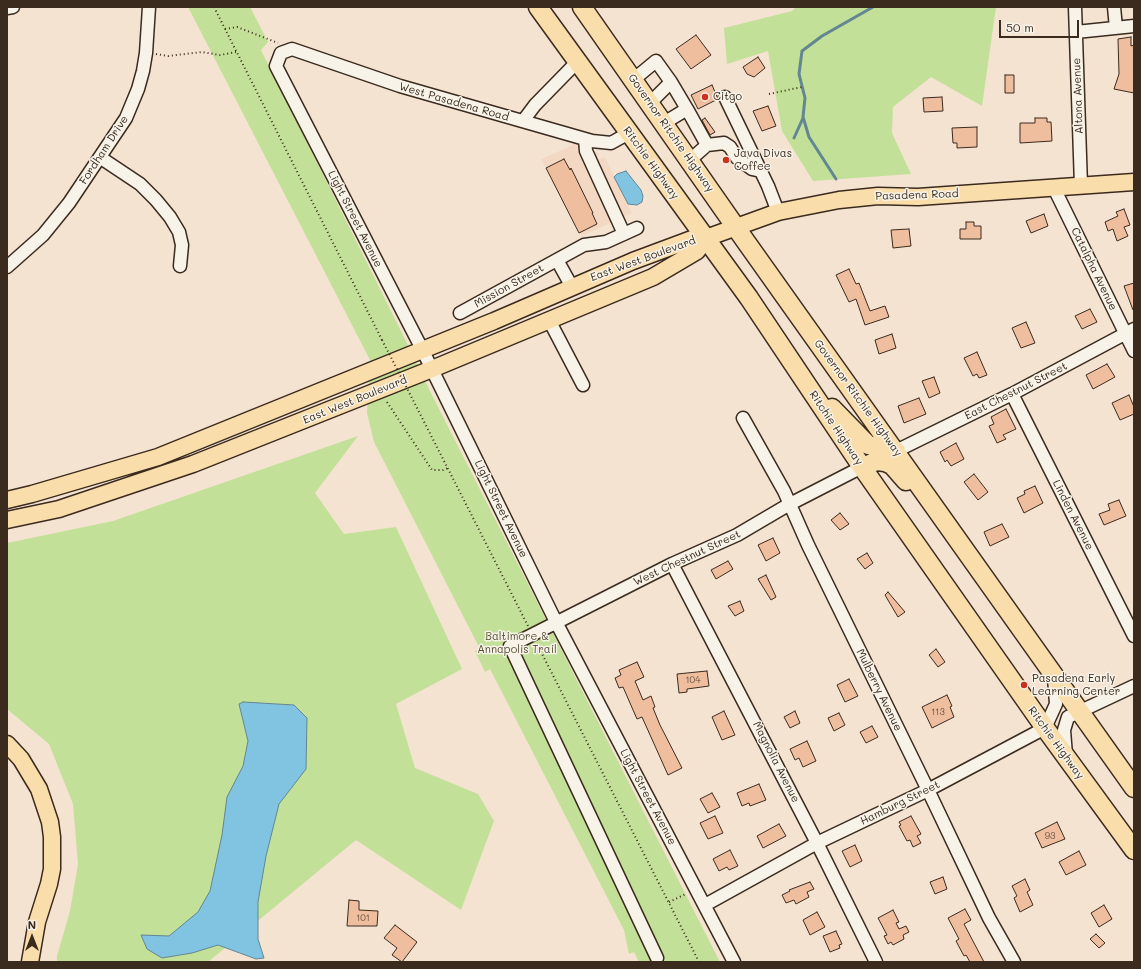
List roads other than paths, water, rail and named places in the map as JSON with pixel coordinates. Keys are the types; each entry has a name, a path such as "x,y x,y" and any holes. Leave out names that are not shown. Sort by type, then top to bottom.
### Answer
{"highway":[{"name":"Ritchie Highway","path":"538,7 749,298 862,467 1045,728 1134,850"},
{"name":"Governor Ritchie Highway","path":"582,7 1134,788"},
{"path":"799,372 868,445 896,451"},
{"path":"862,467 877,461 892,465 925,505 963,546"}],"main road":[{"name":"Pasadena Road","path":"706,238 778,212 839,200 878,196 918,197 1134,182"},
{"name":"East West Boulevard","path":"7,500 32,494 158,456 494,321 572,286 692,238 706,238"},
{"name":"East West Boulevard","path":"7,520 59,509 193,464 432,369 653,278 697,251 706,238"},
{"path":"7,744 21,759 39,788 50,822 52,837 52,869 37,922 30,962"}],"street":[{"path":"7,8 13,7"},
{"name":"Fordham Drive","path":"7,267 42,235 69,203 101,158 126,118 138,89 146,53 149,7"},
{"name":"Altona Avenue","path":"1075,7 1081,186"},
{"path":"1114,7 1116,28"},
{"path":"1076,32 1134,26"},
{"name":"West Pasadena Road","path":"287,51 400,86 585,139 611,143 628,133"},
{"name":"Light Street Avenue","path":"287,51 276,66 422,349 556,622 734,962"},
{"path":"633,80 656,61 671,82 707,145"},
{"path":"523,121 535,105 577,62"},
{"path":"650,103 671,82"},
{"path":"725,97 761,171 778,212"},
{"path":"664,123 687,109"},
{"path":"585,139 586,150 624,234"},
{"path":"690,160 707,145 724,143 730,147 737,158 752,169 761,171"},
{"path":"101,158 140,184 170,217 179,232 182,245 180,266"},
{"name":"Catalpha Avenue","path":"1054,188 1130,332 1134,351"},
{"name":"Mission Street","path":"460,313 584,246 606,242 637,228"},
{"name":"Mission Street","path":"557,260 572,286"},
{"path":"549,320 583,385"},
{"name":"East Chestnut Street","path":"896,451 1012,394 1130,332"},
{"name":"Linden Avenue","path":"1012,394 1134,636"},
{"name":"Mulberry Avenue","path":"743,418 784,491 788,505 989,918 1014,962"},
{"name":"West Chestnut Street","path":"658,958 510,646 672,564 737,535 788,505 862,467"},
{"name":"Magnolia Avenue","path":"672,564 817,843 876,962"},
{"path":"1045,728 1056,704 1054,673"},
{"path":"1066,756 1064,730 1068,717 1134,686"},
{"name":"Hamburg Street","path":"705,905 817,843 928,790 1045,728"}],"water":[{"path":"626,171 641,190 643,196 642,202 637,205 628,204 614,177 617,174"},
{"path":"243,702 294,705 307,718 306,769 279,804 266,856 258,902 258,939 264,958 256,959 218,945 192,953 162,958 147,949 141,935 169,936 198,912 210,891 222,835 227,797 243,766 248,741 239,704"}],"waterway":[{"path":"836,179 809,137 803,117 805,98 799,74 802,51 822,36 873,7"},
{"path":"794,138 803,118"}],"place":[{"name":"Citgo","path":"705,97"},
{"name":"Java Divas Coffee","path":"726,160"},
{"name":"Pasadena Early Learning Center","path":"1024,685"}],"park label":[{"name":"Baltimore & Annapolis Trail","path":"517,643"}]}
